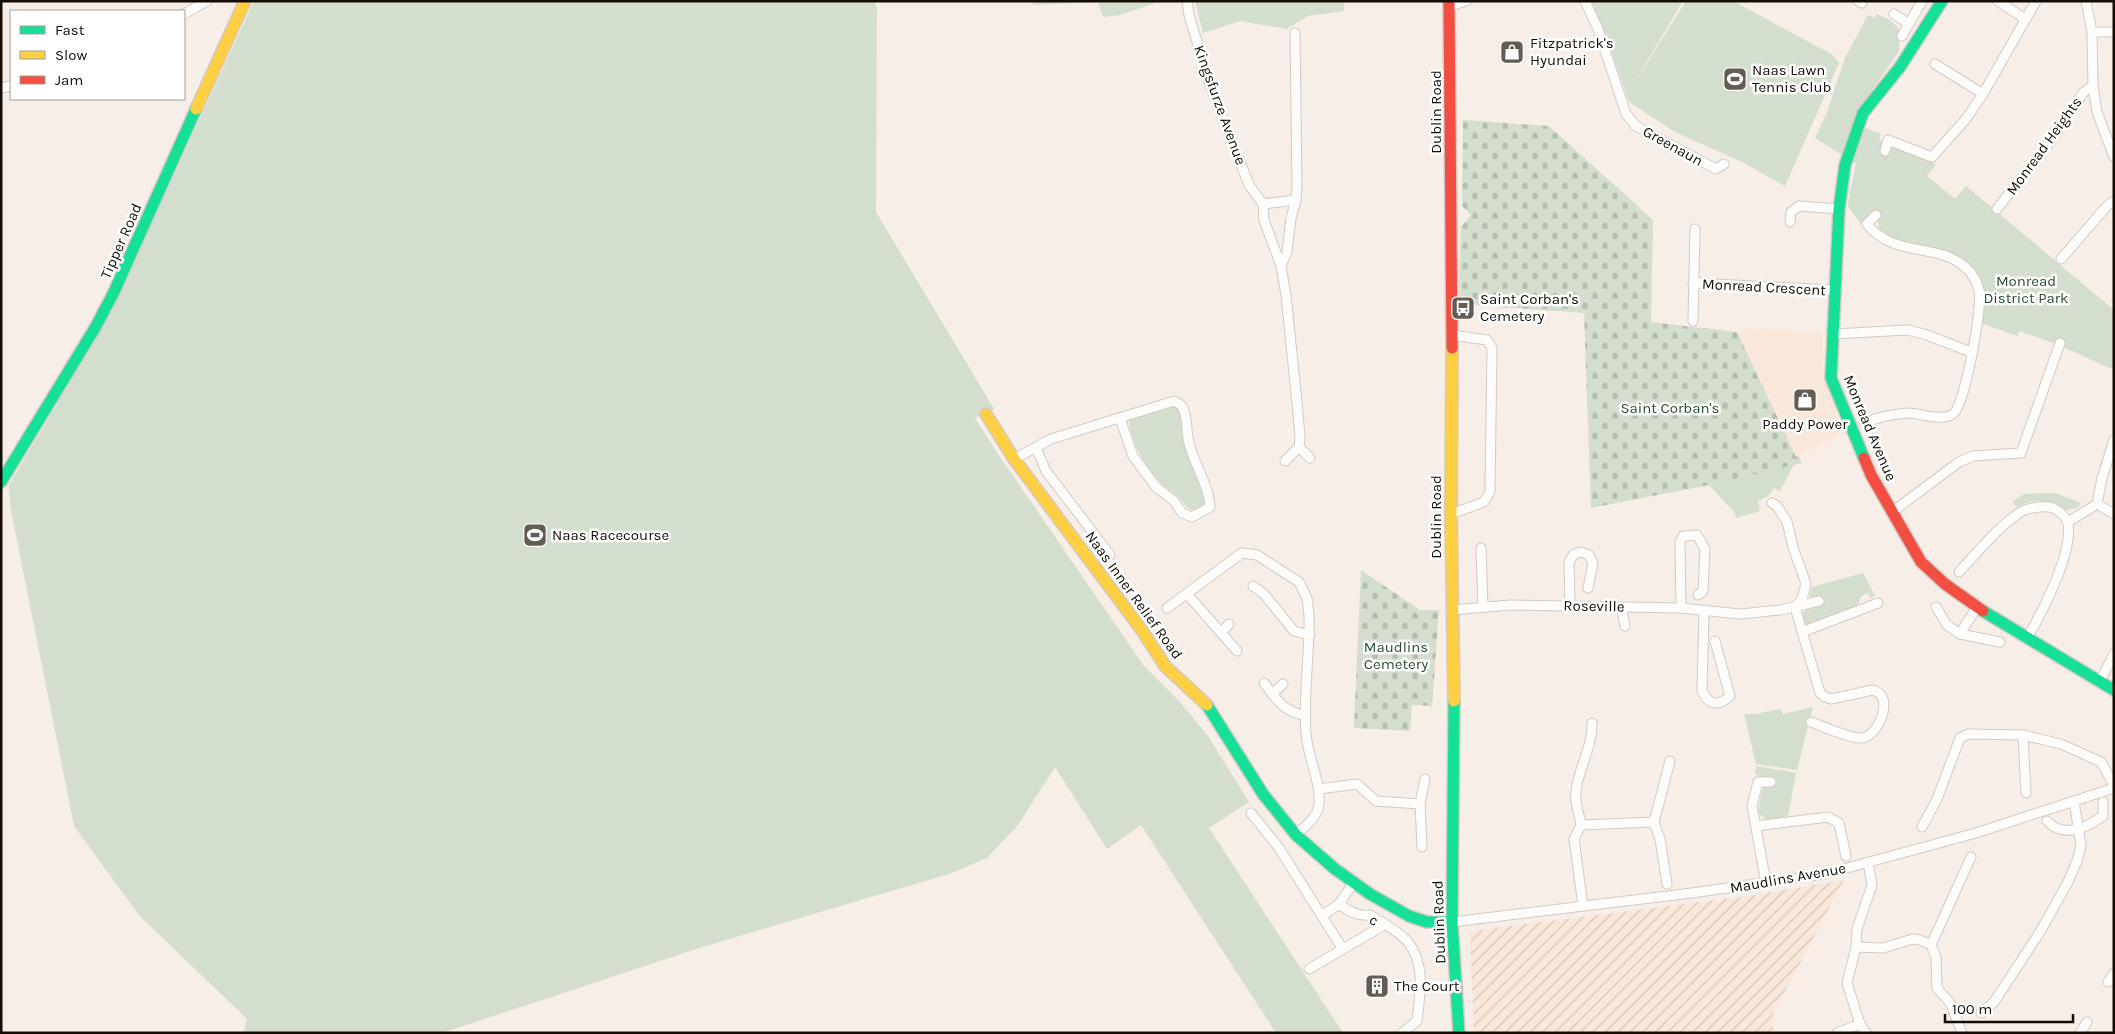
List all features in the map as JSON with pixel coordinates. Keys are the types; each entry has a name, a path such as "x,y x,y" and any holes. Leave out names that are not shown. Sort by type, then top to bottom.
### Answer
{"street":[{"path":"185,13 207,1"},
{"name":"Tipper Road","path":"1,482 95,328 113,294 245,1"},
{"name":"Kingsfurze Avenue","path":"1187,1 1189,15 1210,85 1249,185 1263,204 1264,220 1281,266 1286,295 1300,437 1299,447"},
{"path":"1449,4 1468,1"},
{"name":"Greenaun","path":"1585,1 1598,29 1626,114 1636,126 1693,159 1716,169 1724,164"},
{"path":"1902,36 1922,1"},
{"name":"Monread Avenue","path":"1942,1 1900,67 1863,113 1845,165 1839,208 1831,378 1871,475 1921,562 1945,584 1977,607 2114,690"},
{"path":"1998,1 2025,19"},
{"path":"1885,151 1888,140 1932,158 1966,119 1983,94 2036,1"},
{"name":"Monread Heights","path":"2086,1 2092,32 2093,85 2097,112 2110,134 2114,156"},
{"name":"Dublin Road","path":"1449,4 1451,514 1454,691 1452,922 1459,1033"},
{"path":"1894,14 1909,24"},
{"path":"2092,32 2114,32"},
{"name":"Kingsfurze Avenue","path":"1281,266 1287,252 1297,186 1295,33"},
{"path":"1935,64 1983,94"},
{"name":"Monread Heights","path":"1997,209 2055,135 2083,93 2093,85"},
{"path":"1263,204 1296,200"},
{"path":"2061,259 2107,206 2114,201"},
{"path":"1790,222 1791,212 1799,206 1839,208"},
{"path":"1864,422 1884,415 1910,413 1942,418 1952,415 1958,409 1966,386 1978,322 1980,291 1973,276 1965,267 1944,256 1901,247 1874,233 1868,224 1876,215"},
{"name":"Monread Crescent","path":"1693,321 1695,229"},
{"name":"Monread Crescent","path":"1693,283 1836,290"},
{"path":"1834,334 1907,330 1924,334 1971,352"},
{"path":"1451,335 1487,340 1492,348 1490,492 1484,502 1451,514"},
{"path":"1892,512 1959,462 1972,456 2021,453 2060,343"},
{"path":"1014,459 1051,439 1174,401 1184,409 1189,442 1200,476 1209,494 1210,506 1192,518 1182,513 1174,501 1156,487 1133,456 1120,418"},
{"name":"Naas Inner Relief Road","path":"986,414 1014,459 1141,629 1165,666 1211,708 1263,794 1296,835 1334,869 1370,894 1410,916 1427,922 1452,922"},
{"path":"2068,522 2096,504 2114,440"},
{"path":"1285,461 1299,447 1310,458"},
{"path":"1036,448 1046,471 1110,554"},
{"path":"1772,503 1777,506 1787,522 1793,548 1806,584 1802,599 1796,608 1820,693 1825,698 1831,699 1873,690 1880,694 1884,703 1883,711 1873,733 1859,739 1811,722"},
{"path":"2096,504 2114,514"},
{"path":"1959,572 2001,528 2021,512 2037,507 2050,507 2060,512 2068,522 2069,536 2061,568 2042,612 2027,638"},
{"path":"1681,608 1680,542 1683,536 1697,535 1705,549 1703,591 1698,595"},
{"path":"1481,548 1483,607"},
{"path":"1570,606 1569,562 1574,554 1581,552 1589,555 1593,563 1588,588"},
{"path":"1167,608 1242,553 1257,555 1299,582 1307,598 1310,635 1305,716 1307,746 1319,789 1317,814 1296,835"},
{"path":"1253,586 1264,594 1294,631 1310,635"},
{"path":"1264,594 1271,587"},
{"path":"1187,594 1237,651"},
{"name":"Roseville","path":"1452,610 1510,605 1681,608 1740,614 1796,608 1820,601"},
{"path":"1802,632 1878,603"},
{"path":"1621,607 1625,626"},
{"path":"1936,607 1947,626 1960,634 2000,642"},
{"path":"1960,634 1977,607"},
{"path":"1704,610 1702,691 1706,699 1712,704 1722,703 1730,696 1715,641"},
{"path":"1221,633 1229,624"},
{"path":"2100,682 2114,654"},
{"path":"1264,683 1280,706 1290,712 1305,716"},
{"path":"1272,694 1283,684"},
{"path":"1583,906 1574,839 1581,825 1575,800 1579,779 1593,738 1592,723"},
{"path":"1922,827 1937,800 1960,738 1968,734 2024,735 2061,744 2101,762 2114,786"},
{"path":"2024,735 2026,793"},
{"path":"1666,884 1660,839 1654,822 1670,761"},
{"path":"1422,848 1420,804 1425,779"},
{"path":"1766,883 1752,806 1758,782 1770,782"},
{"path":"1319,789 1357,784 1376,801 1420,804"},
{"name":"Maudlins Avenue","path":"1452,922 1825,874 1976,833 2114,786"},
{"path":"1981,1013 1994,1002 2040,932 2068,882 2081,846 2080,828 2074,801"},
{"path":"2047,821 2053,828 2061,831 2089,826 2103,816 2103,802"},
{"path":"1251,813 1254,823 1279,848 1342,948"},
{"path":"1756,826 1828,817 1839,823 1846,856"},
{"path":"1581,825 1654,822"},
{"path":"1931,945 1971,857"},
{"path":"1866,1033 1860,1024 1847,983 1856,947 1856,929 1872,885 1868,862"},
{"path":"1322,916 1339,904 1354,882"},
{"name":"c","path":"1339,904 1349,912 1359,916 1370,915 1384,924 1407,941 1418,958 1421,981 1417,1020 1402,1033"},
{"path":"1309,969 1384,924"},
{"path":"1856,947 1882,948 1913,939 1931,945 1936,956 1937,988 1951,1004 1962,1033"},
{"path":"2108,982 2114,974"},
{"path":"2080,1033 2087,1022"},
{"path":"1837,1033 1860,1024"}],"shaded area":[{"path":"1750,328 1822,334 1824,376 1843,434 1796,457 1737,332 1743,333"},
{"path":"1844,880 1773,1014 1773,1033 1474,1033 1470,931 1747,896"}],"green space":[{"name":"Naas Racecourse","path":"254,1 874,1 877,8 876,212 994,409 975,418 1144,666 1180,702 1208,736 1249,802 1209,828 1343,1033 1276,1033 1141,825 1107,849 1055,767 1018,825 987,858 952,873 699,948 442,1033 244,1033 247,1019 139,915 74,826 10,505 9,485 110,314"},
{"path":"1032,1 1161,1 1120,15 1103,17 1098,2 1033,5"},
{"path":"1195,1 1344,1 1344,11 1308,16 1287,29 1240,21 1203,33"},
{"name":"Naas Lawn Tennis Club","path":"1590,1 1683,1 1631,88 1686,1 1733,1 1833,55 1839,63 1785,186 1742,162 1675,132 1629,102 1604,31"},
{"name":"Monread District Park","path":"1876,14 1890,20 1900,30 1899,51 1856,114 1865,128 1881,134 1879,139 1882,142 1936,164 1927,176 1955,199 1966,186 2114,310 2114,370 2056,344 2019,331 2018,336 1983,324 1984,291 1982,291 1980,278 1969,267 1895,241 1879,231 1878,218 1873,213 1861,224 1849,208 1848,202 1856,164 1815,138 1826,115 1845,58 1868,15 1875,18"},
{"name":"Saint Corban's","path":"1463,120 1549,126 1653,220 1651,322 1737,332 1796,457 1799,456 1802,463 1709,485 1591,508 1584,313 1459,304 1461,227 1471,215 1462,206"},
{"path":"1175,404 1181,409 1189,452 1198,480 1206,493 1206,502 1194,511 1188,508 1175,494 1163,485 1150,469 1136,446 1130,429 1129,420 1134,416"},
{"path":"1794,464 1780,491 1774,488 1768,496 1758,501 1760,511 1736,518 1735,513 1709,485"},
{"path":"2055,493 2081,503 2077,508 2065,510 2054,504 2042,501 2030,502 2017,507 2012,502 2024,494"},
{"name":"Maudlins Cemetery","path":"1361,570 1420,610 1439,610 1432,706 1412,705 1410,731 1354,728"},
{"path":"1863,573 1875,596 1871,598 1868,593 1861,596 1857,607 1804,627 1801,614 1807,609 1812,587"},
{"path":"1813,707 1797,770 1756,764 1744,714 1755,714 1780,709 1783,714"},
{"path":"1756,766 1796,773 1788,816 1766,820 1759,814 1764,778 1755,774"}],"traffic: fast":[{"path":"1864,458 1831,378 1839,209 1845,165 1863,113 1900,67 1942,1"},
{"path":"1,482 95,328 113,294 196,109"},
{"path":"1983,611 2114,690"},
{"path":"1454,701 1452,922 1459,1033"},
{"path":"1207,705 1263,794 1296,835 1335,869 1370,894 1409,916 1427,922 1452,922"}],"traffic: slow":[{"path":"196,109 245,1"},
{"path":"1452,348 1451,514 1454,701"},
{"path":"986,414 1014,459 1141,629 1165,666 1207,705"}],"traffic: jam":[{"path":"1449,1 1452,348"},
{"path":"1864,458 1871,475 1921,562 1945,584 1983,611"}],"place":[{"name":"Fitzpatrick's Hyundai","path":"1512,52"},
{"name":"Naas Lawn Tennis Club","path":"1735,79"},
{"name":"Saint Corban's Cemetery","path":"1463,308"},
{"name":"Paddy Power","path":"1805,400"},
{"name":"Naas Racecourse","path":"535,535"},
{"name":"The Court","path":"1377,986"}]}
